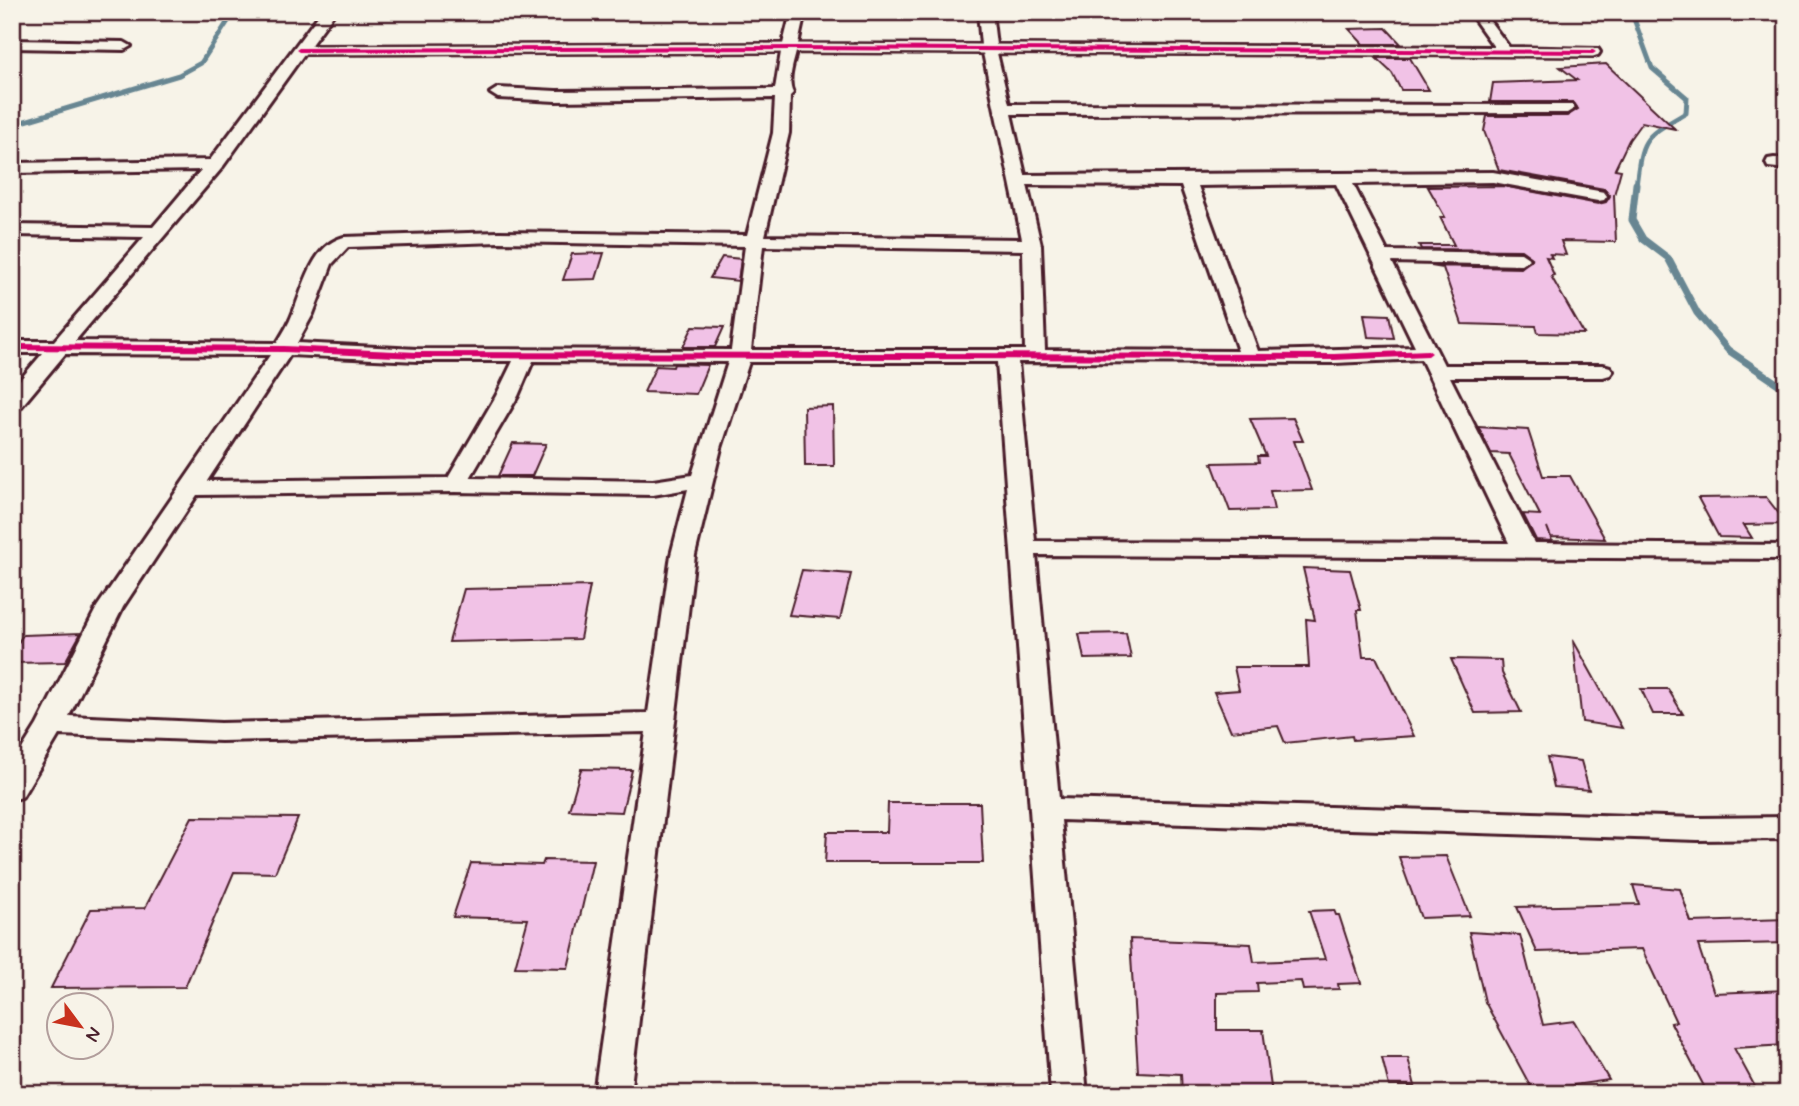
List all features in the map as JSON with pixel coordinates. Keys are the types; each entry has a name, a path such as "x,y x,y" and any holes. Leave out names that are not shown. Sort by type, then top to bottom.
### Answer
{"street":[{"path":"12,403 215,165 328,12"},
{"path":"612,1094 683,555 702,480 740,357 755,240 781,133 785,93 783,75 792,48 798,12"},
{"path":"985,12 989,48 1032,245 1035,357"},
{"path":"1476,12 1505,52"},
{"path":"12,44 124,46"},
{"path":"299,50 989,48 1593,52"},
{"path":"498,93 556,96 785,93"},
{"path":"1002,109 1567,108"},
{"path":"12,168 215,165"},
{"path":"1018,180 1493,177 1598,196"},
{"path":"1342,179 1525,550"},
{"path":"1188,181 1250,356"},
{"path":"12,230 158,232"},
{"path":"12,790 51,725 110,607 193,488 284,349 302,315 319,268 344,242 499,237 1032,245"},
{"path":"1380,256 1521,260"},
{"path":"12,347 284,349 417,355 1335,357 1603,371"},
{"path":"455,485 507,396 526,355"},
{"path":"1007,357 1069,1094"},
{"path":"193,488 455,485 653,488 702,480"},
{"path":"1023,548 1787,552"},
{"path":"51,725 221,733 661,722"},
{"path":"1045,809 1698,829 1787,828"}],"building":[{"path":"1386,28 1401,44 1363,44 1349,29"},
{"path":"1376,58 1410,58 1429,90 1401,90 1392,73"},
{"path":"1606,64 1675,129 1642,122 1629,140 1615,169 1621,170 1614,195 1616,242 1561,241 1566,255 1550,254 1552,258 1546,257 1554,275 1551,276 1584,334 1538,333 1536,326 1462,324 1443,268 1431,266 1521,268 1532,258 1521,250 1421,249 1419,245 1454,245 1440,217 1445,217 1428,187 1503,186 1598,204 1606,202 1610,196 1604,189 1499,170 1484,131 1487,116 1567,116 1578,109 1573,102 1490,102 1493,83 1577,80 1560,67"},
{"path":"604,253 596,279 563,280 572,254"},
{"path":"722,257 741,259 738,281 710,278"},
{"path":"1364,314 1389,315 1394,338 1368,337"},
{"path":"693,326 724,327 715,347 683,347"},
{"path":"674,364 708,365 696,394 644,392 656,366 673,367"},
{"path":"833,406 834,466 805,466 804,407"},
{"path":"1293,418 1303,441 1294,441 1312,490 1270,491 1274,510 1230,511 1212,463 1259,462 1258,456 1266,456 1250,419"},
{"path":"1478,427 1528,430 1543,476 1570,476 1605,539 1551,537 1547,527 1552,541 1536,540 1523,514 1540,515 1509,454 1491,453"},
{"path":"513,443 546,444 532,476 498,476"},
{"path":"1766,497 1787,524 1744,525 1752,538 1719,537 1698,498"},
{"path":"1303,568 1350,570 1361,610 1357,610 1363,657 1376,657 1414,736 1353,740 1352,736 1285,743 1278,726 1231,731 1214,692 1239,690 1234,667 1309,667 1306,619 1315,620"},
{"path":"802,570 851,574 840,619 789,615"},
{"path":"590,586 580,639 449,642 464,589"},
{"path":"81,633 65,662 12,663 12,652 23,635"},
{"path":"1126,633 1131,658 1084,659 1079,634"},
{"path":"1573,640 1622,728 1582,722"},
{"path":"1451,659 1501,660 1502,673 1521,712 1475,713"},
{"path":"1641,689 1668,689 1683,714 1653,714"},
{"path":"1547,757 1581,761 1589,790 1554,787"},
{"path":"581,769 632,770 622,812 569,810"},
{"path":"888,803 980,803 983,863 825,863 827,832 887,832"},
{"path":"192,817 298,818 275,873 234,872 185,987 51,988 91,909 145,908"},
{"path":"1446,856 1470,916 1421,918 1399,857"},
{"path":"544,860 593,861 568,968 515,967 528,919 453,917 471,863 542,865"},
{"path":"1633,885 1680,889 1691,922 1787,919 1787,943 1698,945 1714,993 1787,990 1787,1045 1734,1048 1759,1094 1708,1094 1671,1023 1676,1022 1642,949 1537,952 1517,907 1639,904"},
{"path":"1334,910 1336,915 1339,915 1361,983 1338,984 1339,989 1303,990 1301,981 1257,983 1258,992 1217,993 1217,1030 1263,1030 1272,1094 1182,1094 1181,1074 1138,1072 1130,939 1251,944 1254,962 1325,959 1309,911"},
{"path":"1469,932 1520,935 1543,1025 1574,1021 1609,1080 1533,1091 1485,1002"},
{"path":"1382,1058 1408,1058 1415,1086 1389,1086"}],"waterway":[{"path":"12,125 179,75 201,63 234,12"},
{"path":"1628,12 1634,19 1652,68 1687,98 1686,113 1647,140 1640,157 1636,186"},
{"path":"1636,184 1632,220 1643,239 1668,258 1697,313 1728,350 1787,390"}],"cycle path":[{"path":"299,50 792,48 1593,52"},
{"path":"12,347 284,349 417,355 1334,357 1428,353"}]}
